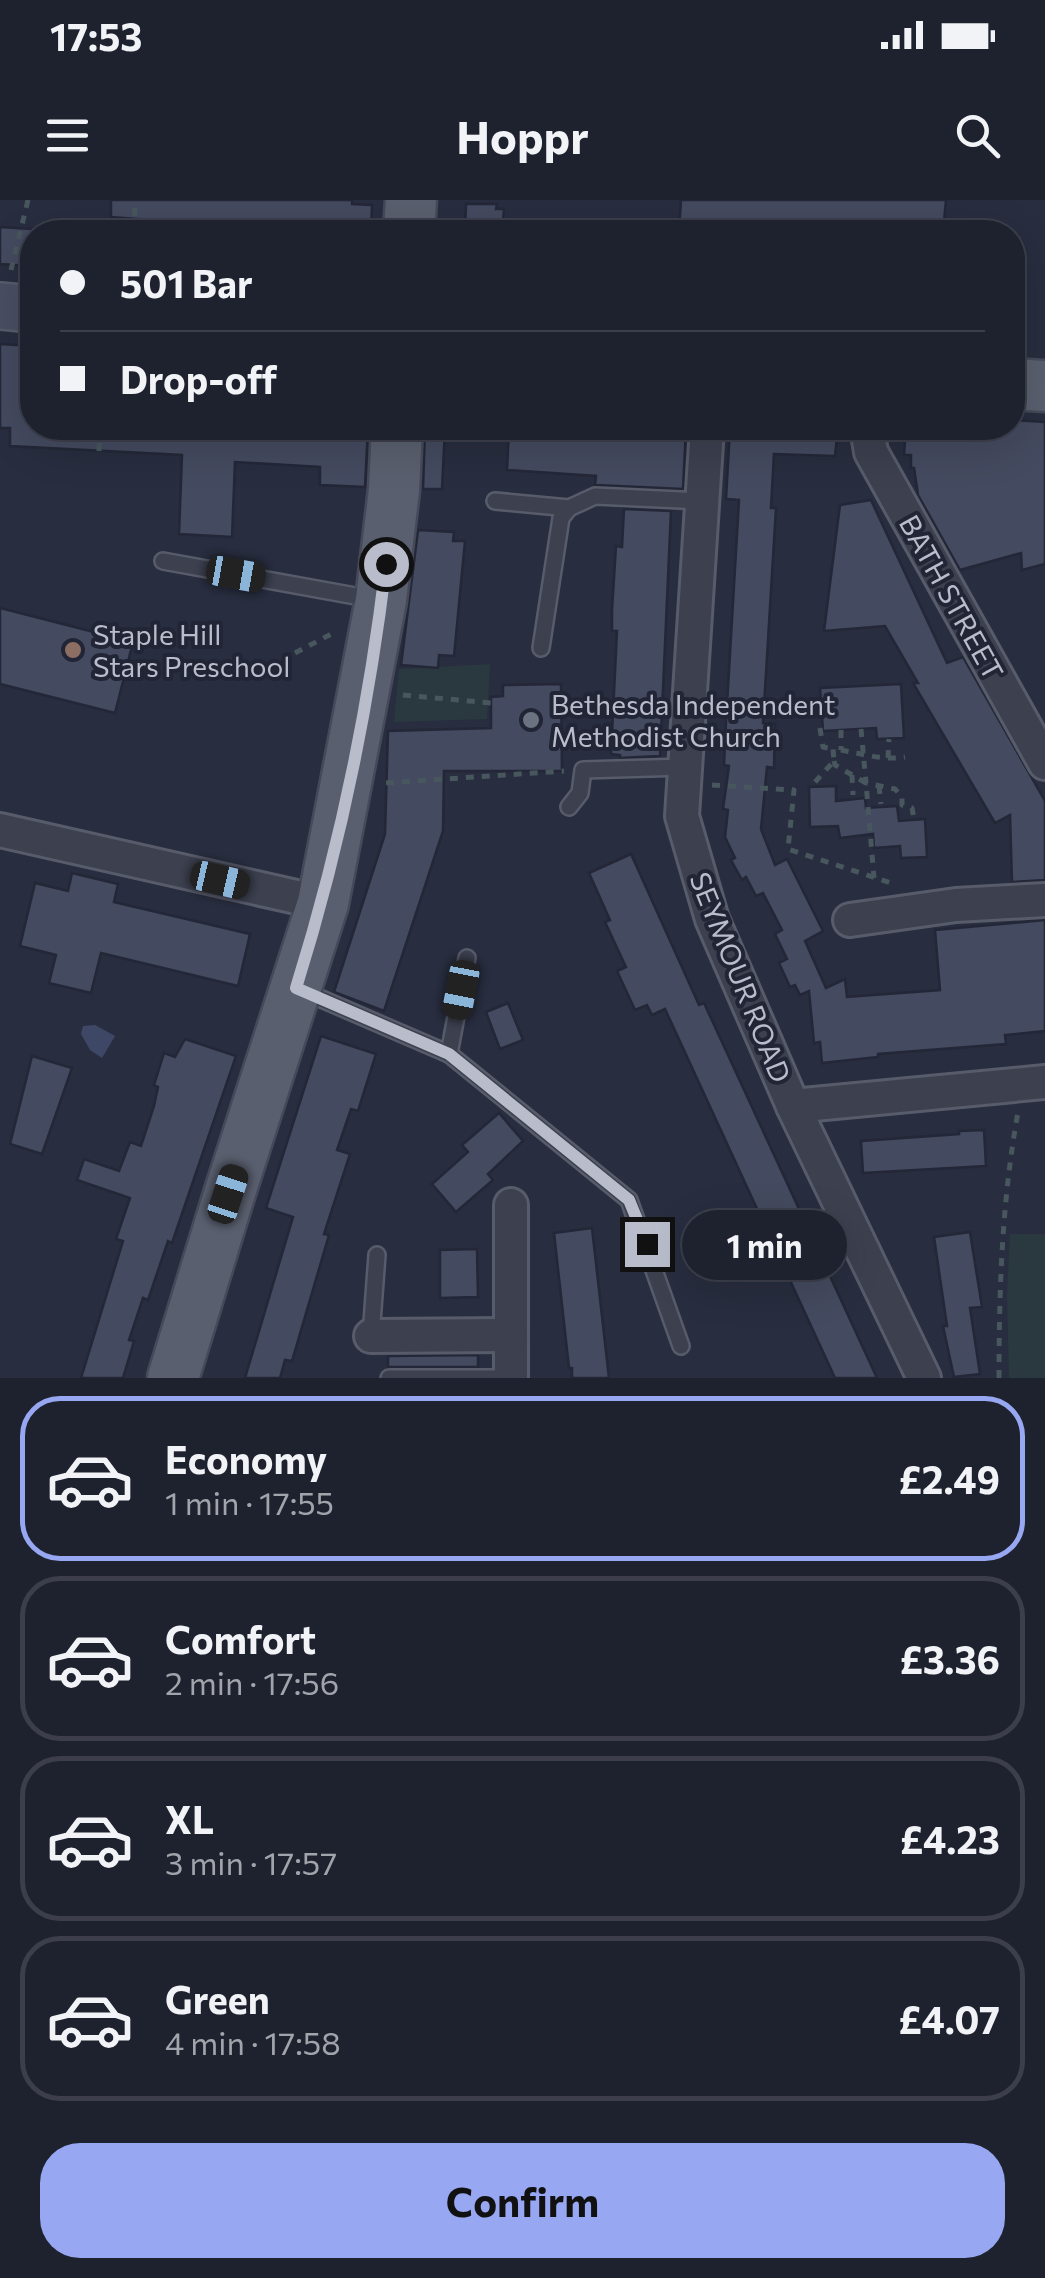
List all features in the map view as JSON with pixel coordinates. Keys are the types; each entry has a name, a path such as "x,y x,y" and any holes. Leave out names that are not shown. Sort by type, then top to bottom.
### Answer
{"main road":[{"path":"174,1378 323,903 381,600 396,440"}],"street":[{"name":"SEYMOUR ROAD","path":"707,440 682,816 712,919 793,1106 924,1378"},
{"name":"BATH STREET","path":"868,440 870,452 1045,763"},
{"path":"0,830 323,903"},
{"path":"850,920 956,905 1045,900"},
{"path":"793,1106 1036,1083"},
{"path":"511,1205 511,1378"},
{"path":"370,1343 510,1335"}],"lane":[{"path":"541,648 561,518 569,508 595,496 702,501"},
{"path":"495,501 569,508"},
{"path":"164,561 381,600"},
{"path":"568,806 580,793 582,770 684,775"},
{"path":"449,1054 467,958"},
{"path":"296,988 449,1054 629,1200 680,1346"},
{"path":"370,1343 377,1255"},
{"path":"390,1378 511,1378"}],"path":[{"path":"13,307 20,257"},
{"path":"99,440 99,451"},
{"path":"366,691 491,703"},
{"path":"820,728 823,747 872,758 905,756"},
{"path":"861,728 874,878"},
{"path":"815,782 834,761 840,730"},
{"path":"888,758 889,739"},
{"path":"834,761 866,783 896,789 902,805 912,808 914,819"},
{"path":"348,786 582,770"},
{"path":"684,775 794,790 788,849 956,905"},
{"path":"852,775 854,795"},
{"path":"879,786 882,804"},
{"path":"999,1378 999,1288 1008,1177 1018,1114 1036,1083"}],"shaded area":[{"path":"490,664 487,719 394,722 399,669"},
{"path":"1010,1234 1045,1234 1045,1378 1009,1378"}],"water":[{"path":"95,1025 115,1036 102,1058 90,1050 81,1034 83,1026"}],"building":[{"path":"111,200 352,200 352,204 372,205 371,220 111,217"},
{"path":"681,200 946,200 944,220 680,220"},
{"path":"466,204 497,204 496,209 504,209 503,220 465,220"},
{"path":"0,227 20,228 20,265 0,264"},
{"path":"0,344 20,345 20,440 367,440 365,487 320,485 320,467 235,462 232,537 179,534 182,455 10,446 10,428 0,428"},
{"path":"1025,421 1045,422 1045,564 1022,570 1021,553 960,570 918,495 911,455 904,455 905,440 1025,440"},
{"path":"425,440 444,440 442,489 423,489"},
{"path":"508,440 685,440 683,489 595,485 596,476 507,470"},
{"path":"729,440 837,440 835,456 774,454 771,508 776,508 763,723 775,724 774,768 767,767 761,829 775,865 787,859 823,931 805,941 826,988 845,979 847,997 940,990 935,930 1045,920 1045,1031 1005,1035 1006,1044 878,1054 822,1063 820,1042 814,1043 809,991 800,995 795,985 790,987 779,963 787,959 775,934 782,930 763,893 756,896 746,877 742,880 725,837 728,810 723,809 729,766 724,765 739,500 726,499"},
{"path":"871,500 947,663 963,657 1045,801 1045,880 1012,882 1010,815 995,823 913,683 918,683 885,626 824,631 840,505"},
{"path":"624,509 671,511 660,756 620,758 611,754 617,631 612,631 612,610 616,546 622,547"},
{"path":"418,530 454,532 453,541 465,541 454,656 439,655 438,668 401,665"},
{"path":"0,608 133,642 115,713 0,684"},
{"path":"561,684 562,771 444,771 443,831 384,1011 334,992 385,834 388,731 491,728 491,697 503,696 503,685"},
{"path":"901,684 904,738 877,739 876,728 823,731 820,688"},
{"path":"836,786 836,801 865,798 866,808 897,806 899,821 925,819 927,857 901,858 900,846 874,848 873,834 840,838 838,826 810,827 809,787"},
{"path":"631,854 877,1378 835,1378 665,1009 652,1015 647,1005 635,1010 617,971 626,967 605,922 610,920 589,873"},
{"path":"72,873 118,884 114,902 250,934 238,986 101,953 91,993 49,983 56,955 20,946 35,883 68,891"},
{"path":"508,1003 523,1040 500,1049 486,1012"},
{"path":"321,1036 376,1054 358,1111 351,1109 337,1150 350,1154 324,1234 329,1235 292,1361 285,1360 280,1378 245,1378 293,1217 266,1208"},
{"path":"185,1039 236,1056 172,1243 168,1241 148,1300 143,1298 129,1340 134,1341 123,1378 81,1378 123,1241 116,1239 130,1198 77,1180 84,1159 119,1171 130,1142 141,1146 154,1106 158,1087 154,1085 164,1053 175,1057"},
{"path":"32,1056 72,1068 42,1154 10,1144"},
{"path":"499,1113 523,1141 488,1174 493,1180 456,1212 432,1184 468,1152 462,1145"},
{"path":"984,1130 986,1166 863,1173 861,1141"},
{"path":"592,1228 609,1378 572,1378 554,1233"},
{"path":"970,1232 982,1307 970,1308 980,1374 954,1377 943,1326 947,1326 934,1237"},
{"path":"477,1249 478,1297 440,1298 440,1250"},
{"path":"478,1355 478,1367 388,1367 388,1356"}],"place":[{"name":"Staple Hill Stars Preschool","path":"73,650"},
{"name":"Bethesda Independent Methodist Church","path":"531,720"}],"route":[{"path":"386,564 333,861 296,988 449,1054 629,1200 647,1244"}]}
